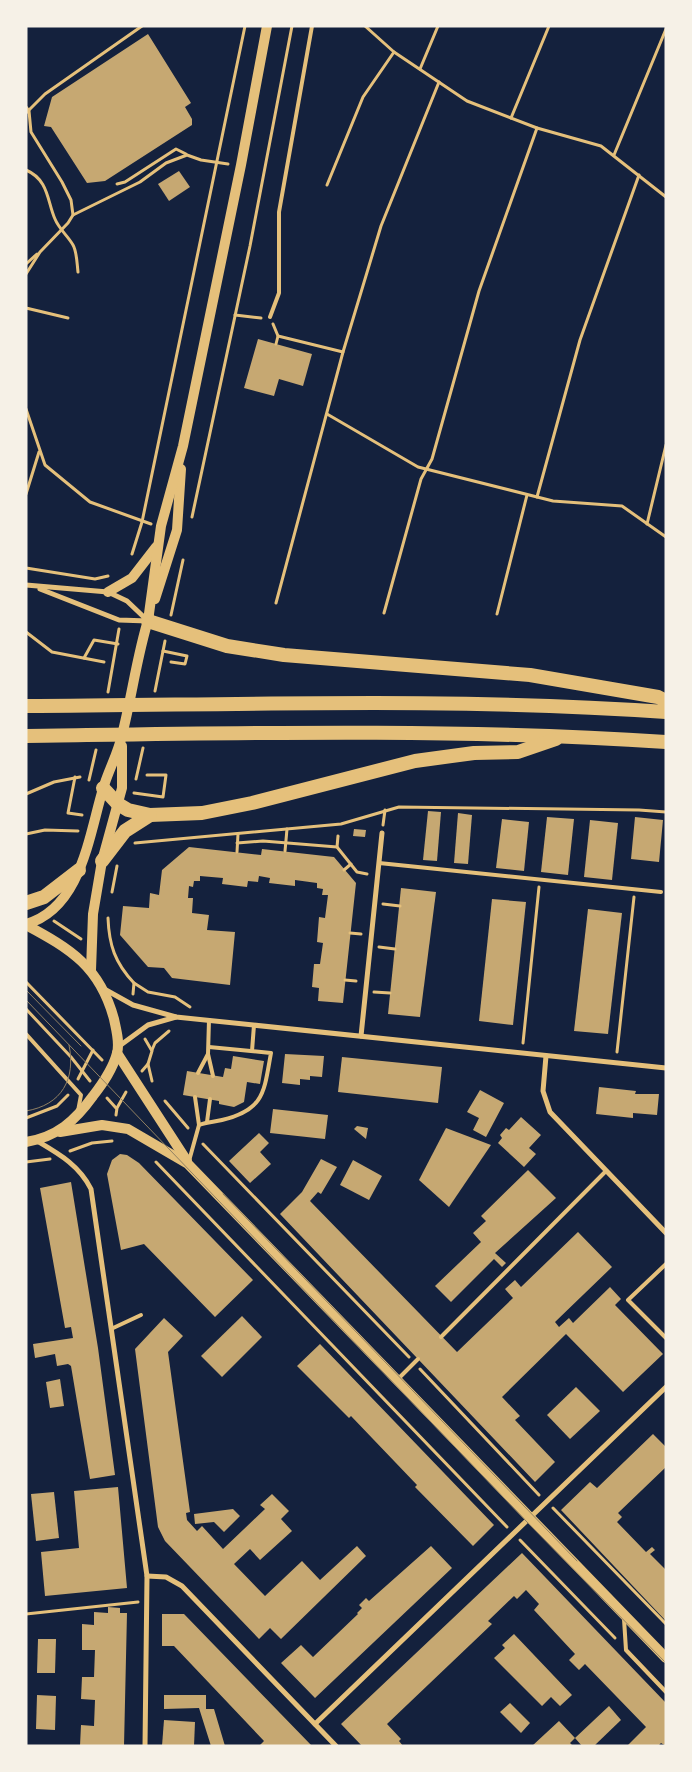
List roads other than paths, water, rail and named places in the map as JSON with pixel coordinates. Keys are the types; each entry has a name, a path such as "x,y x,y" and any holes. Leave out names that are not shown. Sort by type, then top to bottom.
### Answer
{"highway":[{"path":"148,621 227,646 284,655 530,674 658,697 666,701"},
{"path":"26,706 335,703 522,706 666,712"},
{"path":"26,736 328,733 566,736 666,742"},
{"path":"103,788 123,807 150,815 202,813 252,803 415,762 474,753 518,752 566,736"},
{"path":"102,861 125,832 150,815"},
{"path":"26,903 44,897 79,870"}],"main road":[{"path":"148,621 157,547 183,446 242,165 267,26"},
{"path":"26,925 46,916 67,893 79,870 93,830 103,788 122,738 148,621 177,530 183,446"},
{"path":"108,592 132,578 157,547"},
{"path":"91,970 93,914 102,861 123,807 122,738"},
{"path":"26,925 59,943 91,970 103,989 114,1018 118,1050 188,1164 666,1658"},
{"path":"60,1132 98,1090 118,1050"},
{"path":"31,1141 60,1132 102,1125 115,1126 143,1135 188,1164"}],"street":[{"path":"26,585 108,592 128,600 148,621"},
{"path":"35,587 119,620 148,621"},
{"path":"361,1036 382,833"},
{"path":"103,989 133,1005 176,1017 666,1068"},
{"path":"118,1050 148,1025 176,1017"},
{"path":"546,1056 543,1091 550,1112 666,1233"},
{"path":"31,1141 74,1164 84,1176 90,1189 147,1576 145,1746"},
{"path":"315,1724 666,1387"},
{"path":"147,1576 166,1577 182,1586 336,1746"}],"lane":[{"path":"270,317 279,293 279,212 312,26"},
{"path":"379,863 661,892"},
{"path":"198,1073 208,1054 209,1020"},
{"path":"252,1051 254,1025"},
{"path":"26,1034 81,1095 77,1115"},
{"path":"199,1125 238,1116 251,1108 264,1092 271,1053 209,1047"},
{"path":"208,1054 213,1076"},
{"path":"188,1164 199,1125 195,1097"},
{"path":"208,1122 210,1099"},
{"path":"441,1337 606,1171"},
{"path":"666,1264 628,1300 666,1338"},
{"path":"111,1329 141,1315"},
{"path":"398,1380 416,1361"},
{"path":"624,1614 626,1650 666,1692"}],"tram line":[{"path":"26,990 81,1046"},
{"path":"26,1000 527,1522 666,1663"},
{"path":"26,1111 49,1103 64,1088 70,1069 69,1045"},
{"path":"223,1194 577,1561"}]}
